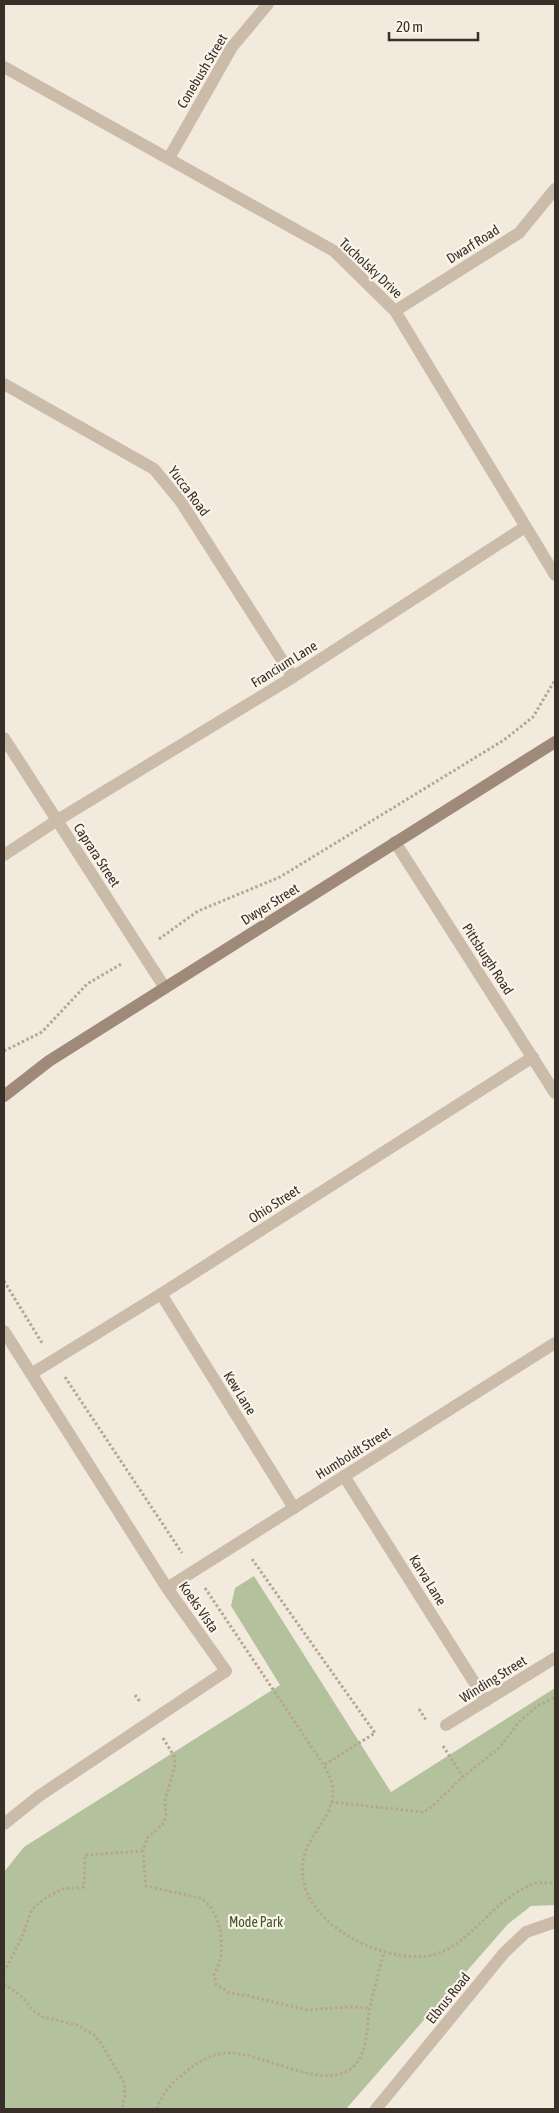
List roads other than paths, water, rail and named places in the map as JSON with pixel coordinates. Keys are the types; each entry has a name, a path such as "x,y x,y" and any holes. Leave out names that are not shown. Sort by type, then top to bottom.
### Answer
{"street":[{"name":"Conebush Street","path":"169,158 232,47 268,4"},
{"name":"Tucholsky Drive","path":"4,68 334,251 395,311 555,575"},
{"name":"Dwarf Road","path":"395,311 519,233 555,189"},
{"name":"Yucca Road","path":"4,384 154,469 181,502 294,677"},
{"name":"Francium Lane","path":"4,855 56,820 294,677 525,527"},
{"name":"Caprara Street","path":"4,738 165,988"},
{"name":"Dwyer Street","path":"4,1096 49,1061 555,742"},
{"name":"Pittsburgh Road","path":"395,842 555,1093"},
{"name":"Ohio Street","path":"31,1374 161,1294 533,1057"},
{"name":"Kew Lane","path":"161,1294 294,1508"},
{"name":"Koeks Vista","path":"4,1331 167,1588 226,1671 39,1796 4,1824"},
{"name":"Humboldt Street","path":"167,1588 555,1343"},
{"name":"Karva Lane","path":"344,1476 486,1701"},
{"name":"Winding Street","path":"446,1725 555,1658"},
{"name":"Elbrus Road","path":"376,2109 504,1953 526,1932 555,1922"}],"park label":[{"name":"Mode Park","path":"256,1922"}]}
